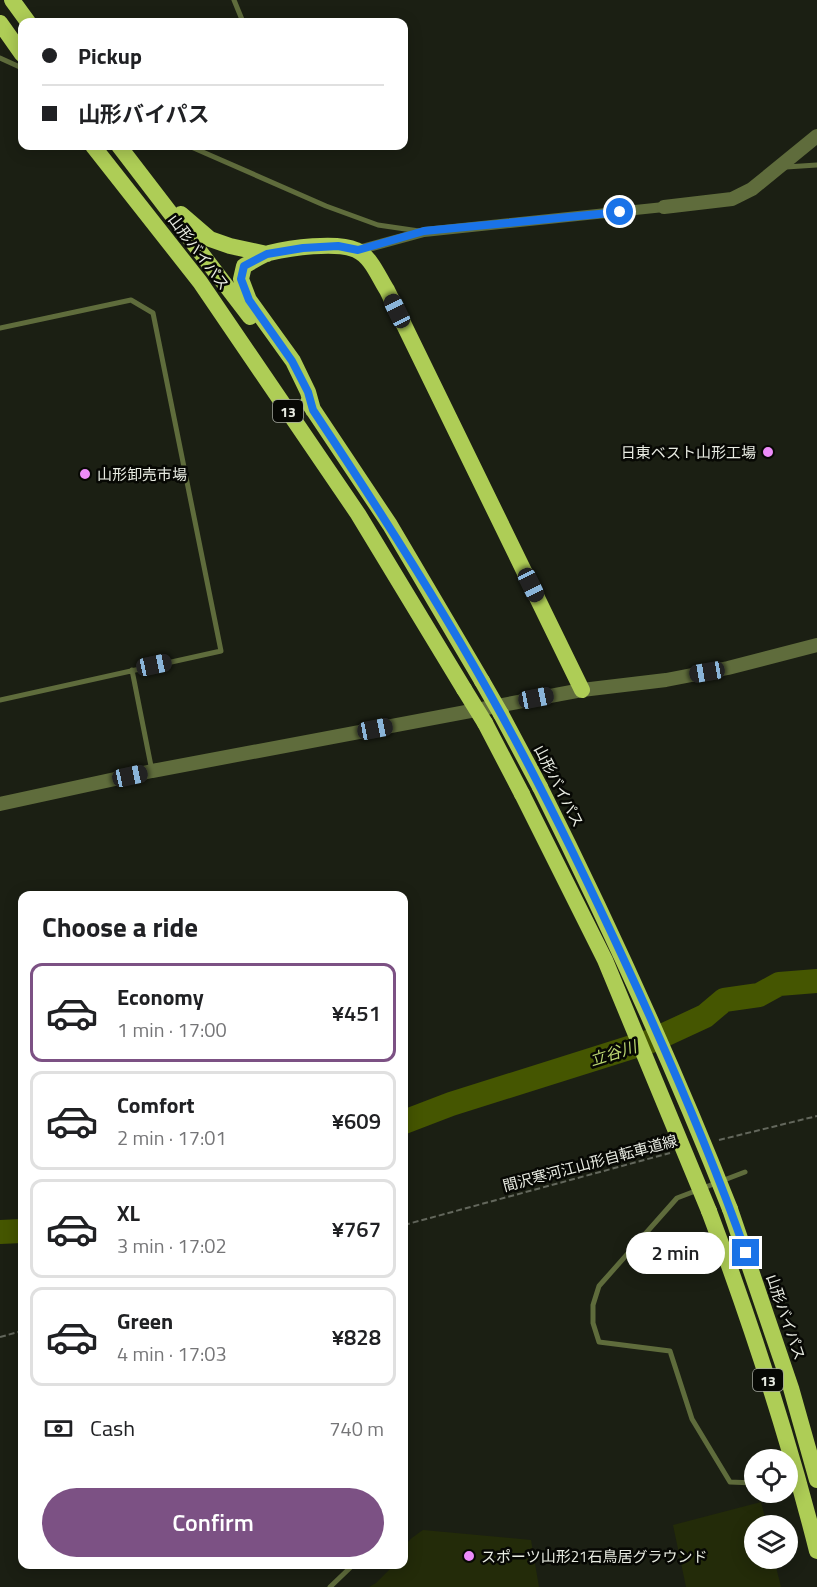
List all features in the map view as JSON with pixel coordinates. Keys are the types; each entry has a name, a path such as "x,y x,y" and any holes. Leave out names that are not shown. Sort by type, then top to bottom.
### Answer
{"highway":[{"path":"12,0 25,18"},
{"path":"0,23 18,48"},
{"name":"山形バイパス","path":"96,150 200,282 358,514 484,723 522,794 605,960 709,1211 738,1291 785,1449"},
{"name":"山形バイパス","path":"122,150 267,340 390,525 501,714 540,787 587,881 671,1063 730,1209 791,1388 817,1480"},
{"path":"132,150 181,214 195,228 210,239 267,254"},
{"path":"313,410 308,392 292,361 249,300 241,279 244,266 267,254 303,248 338,246 358,250 371,264 387,290 582,690"},
{"name":"山形バイパス","path":"798,1492 817,1551"}],"street":[{"path":"358,250 424,231 732,199 752,189 817,136"},
{"path":"0,804 152,771 582,690 666,680 728,668 817,645"}],"lane":[{"path":"234,0 241,18"},
{"path":"0,58 18,66"},
{"path":"198,150 326,206 378,225 424,231"},
{"path":"778,167 817,165"},
{"path":"0,328 130,300 153,313 222,651 0,700"},
{"path":"132,670 152,771"},
{"path":"744,1483 730,1482 692,1419 670,1351 599,1342 593,1323 593,1305 598,1286 677,1198 745,1172"},
{"path":"330,1587 349,1569"}],"path":[{"path":"713,1142 817,1116"},
{"name":"間沢寒河江山形自転車道線","path":"408,1224 679,1151"},
{"path":"0,1337 18,1331"}],"green space":[{"path":"761,1503 764,1515 744,1515 744,1569 776,1569 781,1587 686,1587 673,1525"},
{"name":"スポーツ山形21石鳥居グラウンド","path":"423,1530 531,1540 539,1587 369,1587 390,1569 408,1569 408,1542"}],"waterway":[{"name":"立谷川","path":"408,1120 451,1104 651,1041 705,1016 724,1000 759,995 779,984 817,981"},
{"name":"立谷川","path":"0,1232 18,1231"}],"place":[{"name":"日東ベスト山形工場","path":"768,452"},
{"name":"山形卸売市場","path":"85,474"},
{"name":"スポーツ山形21石鳥居グラウンド","path":"469,1556"}],"route":[{"path":"620,212 424,231 358,250 338,246 303,248 267,254 244,266 241,279 249,300 292,361 308,392 313,410 390,525 501,714 540,787 587,881 671,1063 746,1253"}]}
